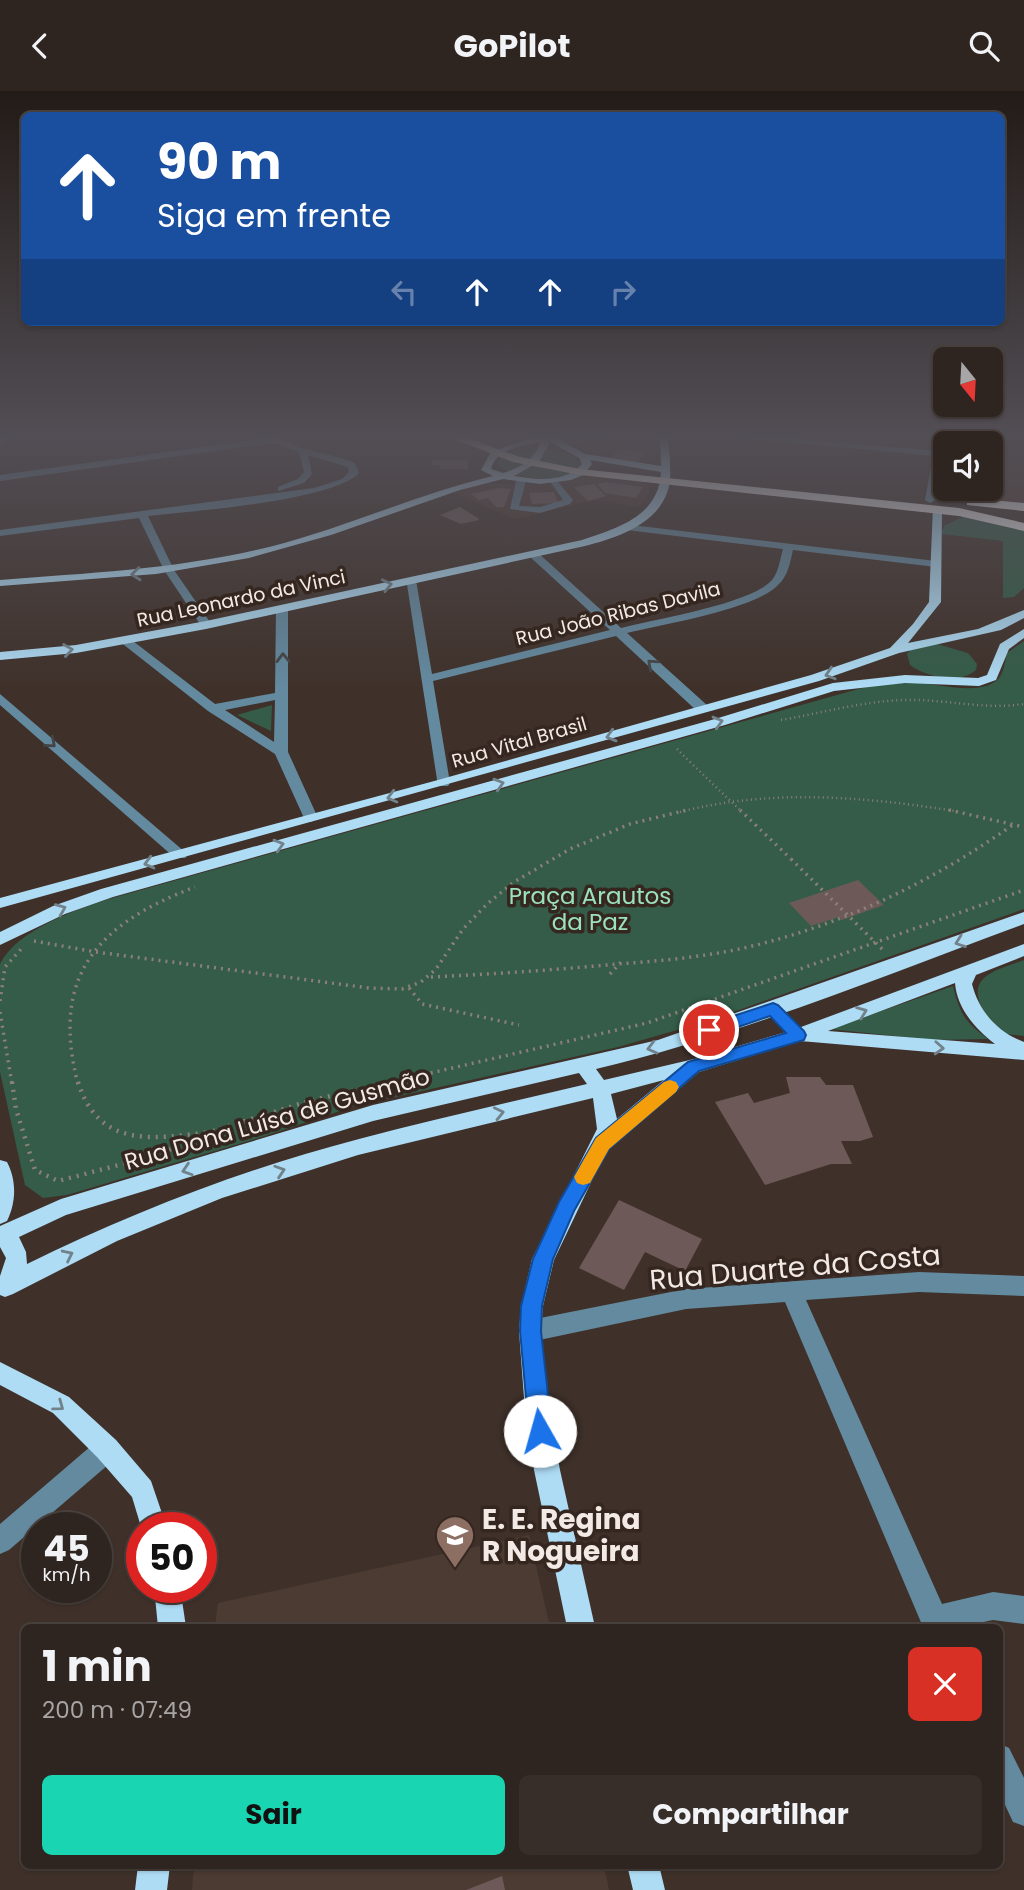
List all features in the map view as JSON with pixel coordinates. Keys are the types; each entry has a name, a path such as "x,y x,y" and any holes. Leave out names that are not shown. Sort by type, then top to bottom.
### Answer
{"highway":[{"path":"995,520 1024,527"}],"main road":[{"path":"0,583 169,570 296,544 363,520"},
{"name":"Rua Leonardo da Vinci","path":"0,656 46,653 206,625 585,543 631,528 639,520"},
{"name":"Rua Vital Brasil","path":"0,903 443,783 815,678 894,651 917,627 935,602 935,520"},
{"path":"922,679 893,660 894,651 922,642 1003,625 1024,613"},
{"name":"Rua Vital Brasil","path":"0,939 59,910 107,893 720,722 833,687 882,680 922,679 972,684 987,680 995,672 998,656 1004,647 1024,633"},
{"name":"Rua Dona Luísa de Gusmão","path":"1,1228 373,1112 660,1047 1024,918"},
{"path":"4,1289 110,1234 218,1191 358,1147 600,1090 798,1035 1024,950"},
{"path":"969,969 963,984 972,1012 991,1031 1024,1051"},
{"path":"773,1009 798,1035 1024,1051"},
{"path":"580,1624 547,1470 537,1411 530,1331 532,1306 543,1259 566,1208 602,1143 609,1113 600,1090 584,1065"},
{"path":"602,1143 694,1066"},
{"path":"0,1168 5,1197 1,1228 13,1243 17,1255 16,1270 4,1289"},
{"path":"0,1373 61,1405 107,1449 142,1490 149,1512"},
{"path":"169,1603 172,1624"},
{"path":"151,1890 154,1869"},
{"path":"644,1869 649,1890"}],"street":[{"path":"0,533 98,520"},
{"path":"145,520 169,570 206,625"},
{"path":"631,528 936,564"},
{"name":"Rua João Ribas Davila","path":"428,679 723,606 769,587 780,576 789,547"},
{"path":"533,554 703,709"},
{"path":"411,580 443,783"},
{"path":"282,608 281,752 311,818"},
{"path":"125,641 213,708 281,752"},
{"path":"213,708 283,695"},
{"path":"3,704 180,855"},
{"name":"Rua Duarte da Costa","path":"530,1331 686,1299 919,1282 1024,1286"},
{"path":"791,1291 936,1624 993,1606 1024,1609"},
{"path":"0,1541 107,1449"},
{"path":"1003,1766 1024,1811"}],"path":[{"path":"780,720 886,701 929,700 1006,708 1024,705"},
{"path":"690,762 897,965"},
{"path":"430,977 462,929 511,884 539,864 572,848 605,833 650,819 726,804 778,798 832,797 906,803 1024,827"},
{"path":"31,940 46,945 369,988 409,988 430,977 546,971 744,948 876,905 955,866 1014,824"},
{"path":"0,1012 16,1109 35,1170 58,1181 157,1154 210,1132 309,1101 647,1023 1024,890"},
{"path":"157,898 171,896 113,930 96,952 73,993 69,1027 79,1086 88,1110 105,1126 135,1135 165,1137 210,1132"},
{"path":"0,1001 5,967 31,940 42,934"},
{"path":"610,974 621,962"},
{"path":"409,988 422,1004 519,1025"}],"shaded area":[{"name":"E. E. Regina R Nogueira","path":"529,1535 549,1624 215,1624 218,1603"},
{"path":"194,1869 605,1869 609,1890 192,1890"}],"green space":[{"path":"956,520 981,520 1024,530 1024,588 1014,597 1003,598 1003,541 941,534 944,526"},
{"name":"Praça Arautos da Paz","path":"1024,641 1024,909 705,1022 618,1047 355,1106 67,1195 43,1198 25,1185 0,1072 0,964 19,941 33,931 109,899 862,688 911,682 957,688 980,687 998,679 1003,671 1007,653"},
{"path":"937,644 968,653 977,664 976,670 969,675 943,678 910,665 907,654 911,649"},
{"path":"272,705 271,731 237,715"},
{"path":"1024,960 1024,1036 1007,1034 994,1025 979,1002 978,993 979,986 987,976"},
{"path":"953,986 964,1017 988,1039 931,1040 830,1029"}],"building":[{"path":"452,520 479,520 461,524"},
{"path":"858,880 884,905 842,920 839,917 811,926 789,903"},
{"path":"786,1077 820,1077 826,1085 853,1085 873,1137 860,1141 841,1141 852,1164 831,1164 765,1185 715,1102 748,1093 754,1103 790,1093"},
{"path":"619,1200 702,1239 685,1271 645,1252 624,1290 579,1268"},
{"path":"502,1876 505,1890 466,1890"}],"slow traffic":[{"path":"583,1177 602,1143 670,1087"}],"place":[{"name":"E. E. Regina R Nogueira","path":"455,1569"}],"route":[{"path":"540,1431 530,1331 532,1306 543,1259 566,1208 602,1143 694,1066 798,1035 773,1009 709,1030"}]}
